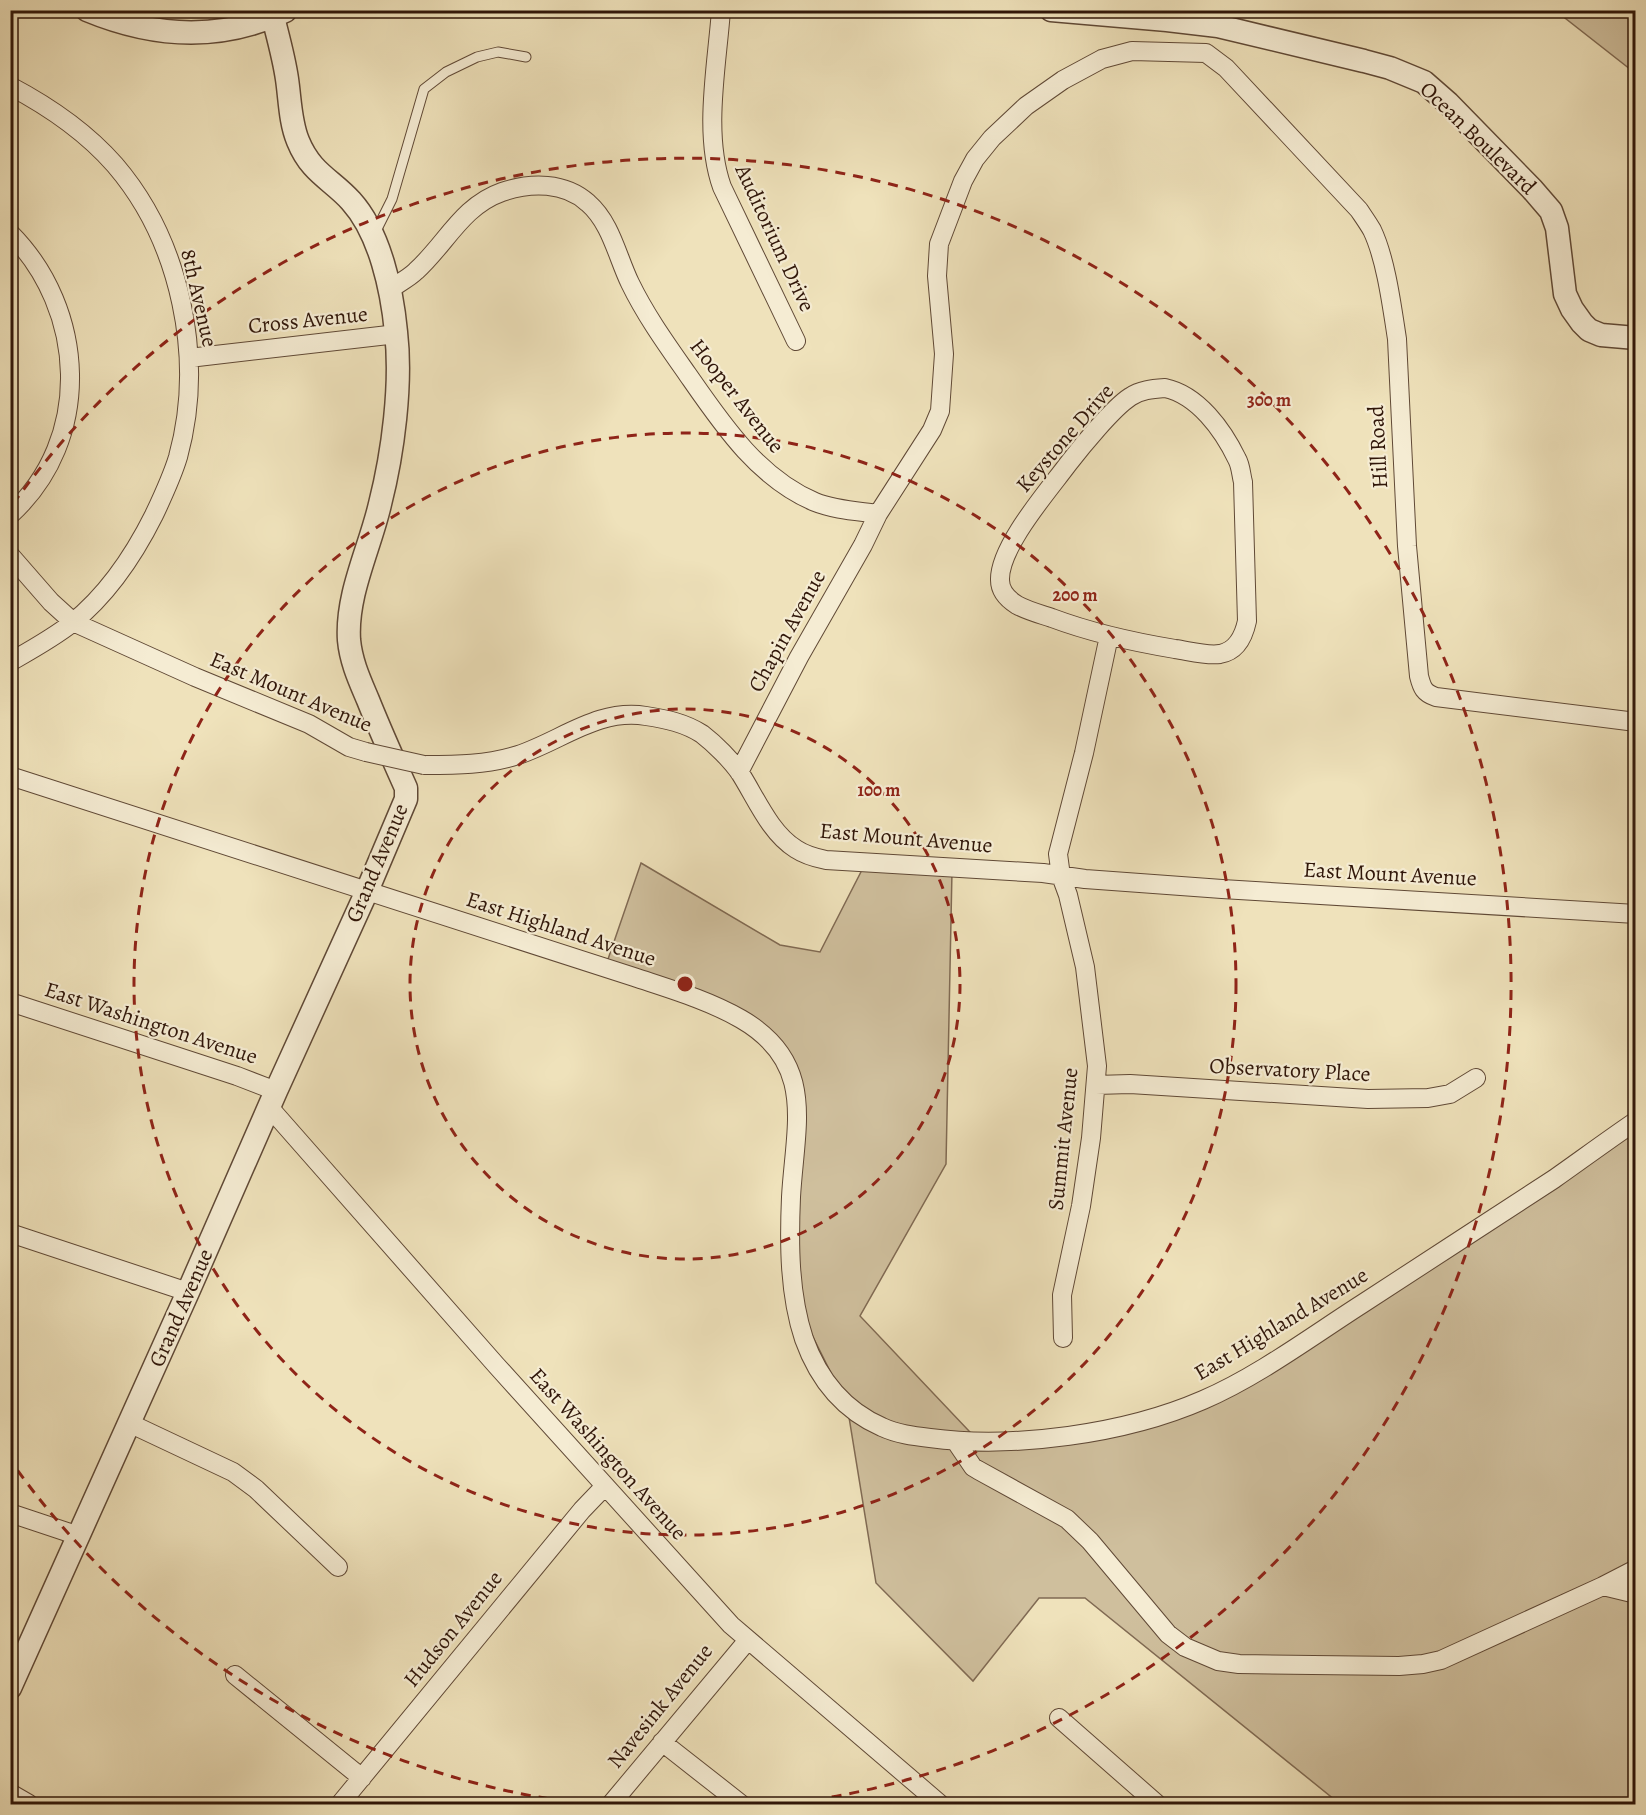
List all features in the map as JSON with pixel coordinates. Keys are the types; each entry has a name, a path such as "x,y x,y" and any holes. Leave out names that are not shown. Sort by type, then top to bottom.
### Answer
{"street":[{"path":"87,10 108,19 138,27 190,34 229,30 280,14"},
{"name":"Auditorium Drive","path":"721,10 712,136 716,170 722,187 796,340"},
{"name":"Ocean Boulevard","path":"1051,10 1218,26 1364,61 1400,71 1424,82 1448,103 1551,211 1557,228 1565,294 1582,323 1589,330 1601,335 1635,338"},
{"name":"Grand Avenue","path":"10,1688 367,891 406,799 406,788 356,669 349,627 354,592 380,504 391,451 396,393 397,334 390,289 365,217 349,199 312,166 298,141 293,124 281,47 280,14"},
{"name":"Hill Road","path":"878,514 932,430 940,411 944,354 937,276 939,244 963,181 975,159 992,138 1026,106 1063,80 1102,59 1132,51 1206,53 1226,68 1326,172 1359,210 1372,230 1392,308 1396,339 1407,546 1422,688 1427,694 1436,697 1635,722"},
{"name":"8th Avenue","path":"10,86 45,106 86,137 115,166 142,202 158,234 174,278 185,324 189,358 187,404 181,446 168,487 135,551 73,622 46,642 10,662"},
{"name":"Hooper Avenue","path":"390,289 416,271 459,221 484,201 502,192 523,186 546,184 572,192 587,202 604,224 630,283 656,330 713,410 760,466 789,488 816,502 878,514"},
{"path":"10,233 45,277 57,302 66,330 70,357 70,386 67,414 59,441 47,467 32,491 10,515"},
{"name":"Cross Avenue","path":"189,358 397,334"},
{"name":"Keystone Drive","path":"1165,388 1187,396 1210,418 1239,461 1243,482 1248,605 1245,632 1232,649 1220,654 1194,652 1109,636 1017,605 1007,598 999,581 1003,563 1022,526 1071,460 1129,398 1151,389 1165,388"},
{"name":"Chapin Avenue","path":"739,772 878,514"},
{"name":"East Mount Avenue","path":"10,555 51,602 73,622 195,677 309,723 349,747 366,752 424,765 474,765 521,754 592,721 630,714 672,721 688,727 714,745 739,772 749,791 786,841 797,850 826,860 1222,889 1635,914"},
{"path":"1061,876 1058,854 1084,753 1109,636"},
{"name":"East Highland Avenue","path":"10,776 656,984 711,1004 761,1033 774,1046 786,1064 795,1087 798,1123 791,1194 790,1247 796,1304 813,1363 835,1395 863,1417 902,1435 956,1442 1065,1437 1130,1424 1171,1413 1207,1399 1300,1344 1557,1176 1635,1121"},
{"name":"Summit Avenue","path":"1061,876 1068,895 1087,978 1096,1066 1091,1138 1081,1206 1062,1295 1063,1338"},
{"name":"East Washington Avenue","path":"10,1002 237,1076 272,1099 605,1486 695,1587 748,1640 940,1804"},
{"name":"Observatory Place","path":"1096,1085 1130,1084 1368,1099 1428,1098 1450,1094 1476,1078"},
{"path":"10,1233 188,1292"},
{"path":"129,1424 233,1472 256,1489 338,1567"},
{"path":"956,1442 973,1467 1067,1519 1090,1541 1168,1634 1185,1647 1218,1661 1239,1665 1399,1666 1441,1660 1603,1586 1635,1569"},
{"name":"Hudson Avenue","path":"340,1804 582,1510 605,1486"},
{"path":"10,1513 79,1536"},
{"path":"1603,1586 1635,1594"},
{"name":"Navesink Avenue","path":"611,1804 748,1640"},
{"path":"235,1675 362,1778"},
{"path":"1059,1718 1157,1804"},
{"path":"662,1742 741,1804"},
{"path":"10,1793 29,1804"}],"lane":[{"path":"373,237 392,200 424,89 446,72 477,57 498,52 526,57"}],"shaded area":[{"path":"1556,11 1635,11 1635,73"},
{"path":"641,863 780,945 820,952 864,866 952,871 946,1164 860,1316 986,1449 1197,1402 1635,1121 1635,1804 1340,1804 1085,1598 1039,1598 973,1681 876,1583 847,1405 797,1305 787,1070 733,1010 606,965"}]}
